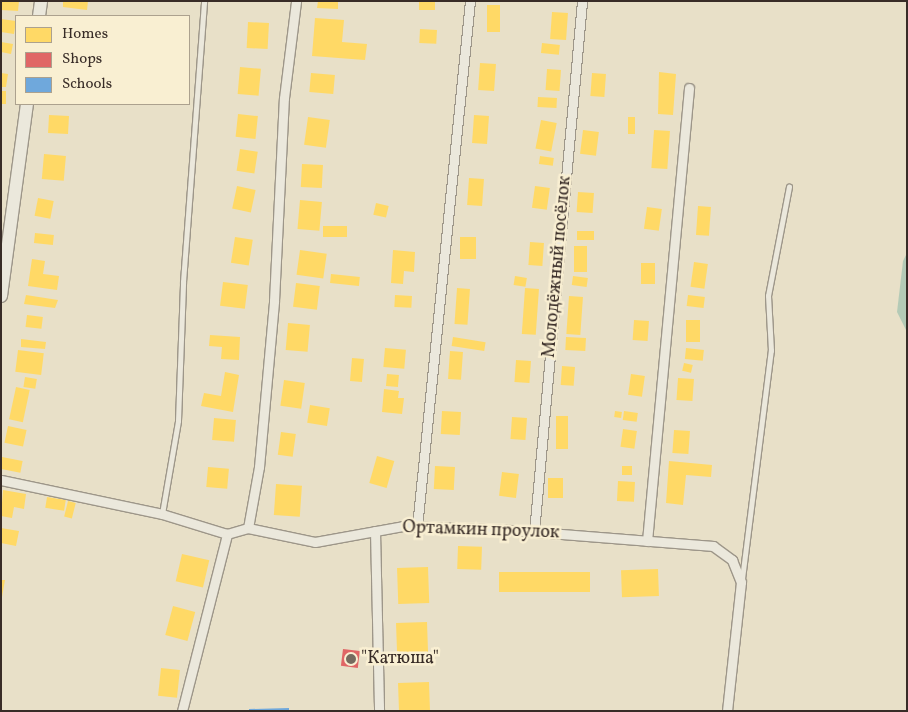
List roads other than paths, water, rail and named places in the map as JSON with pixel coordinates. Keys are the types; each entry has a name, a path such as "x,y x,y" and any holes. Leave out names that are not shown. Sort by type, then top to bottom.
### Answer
{"street":[{"path":"39,15 41,1"},
{"path":"248,528 259,467 274,301 284,98 296,1"},
{"path":"417,527 470,1"},
{"name":"Молодёжный посёлок","path":"534,532 582,1"},
{"path":"648,541 689,88"},
{"path":"1,296 27,105"},
{"path":"1,480 162,514 227,534 182,711"},
{"name":"Ортамкин проулок","path":"227,534 248,528 315,542 375,531 417,527 534,532 713,546 732,560 741,582"},
{"path":"375,531 379,711"},
{"path":"726,711 741,582"}],"lane":[{"path":"162,514 178,421 183,282 204,1"},
{"path":"741,582 771,351 768,296 789,187"}],"place":[{"name":"\"Катюша\"","path":"351,659"}]}
